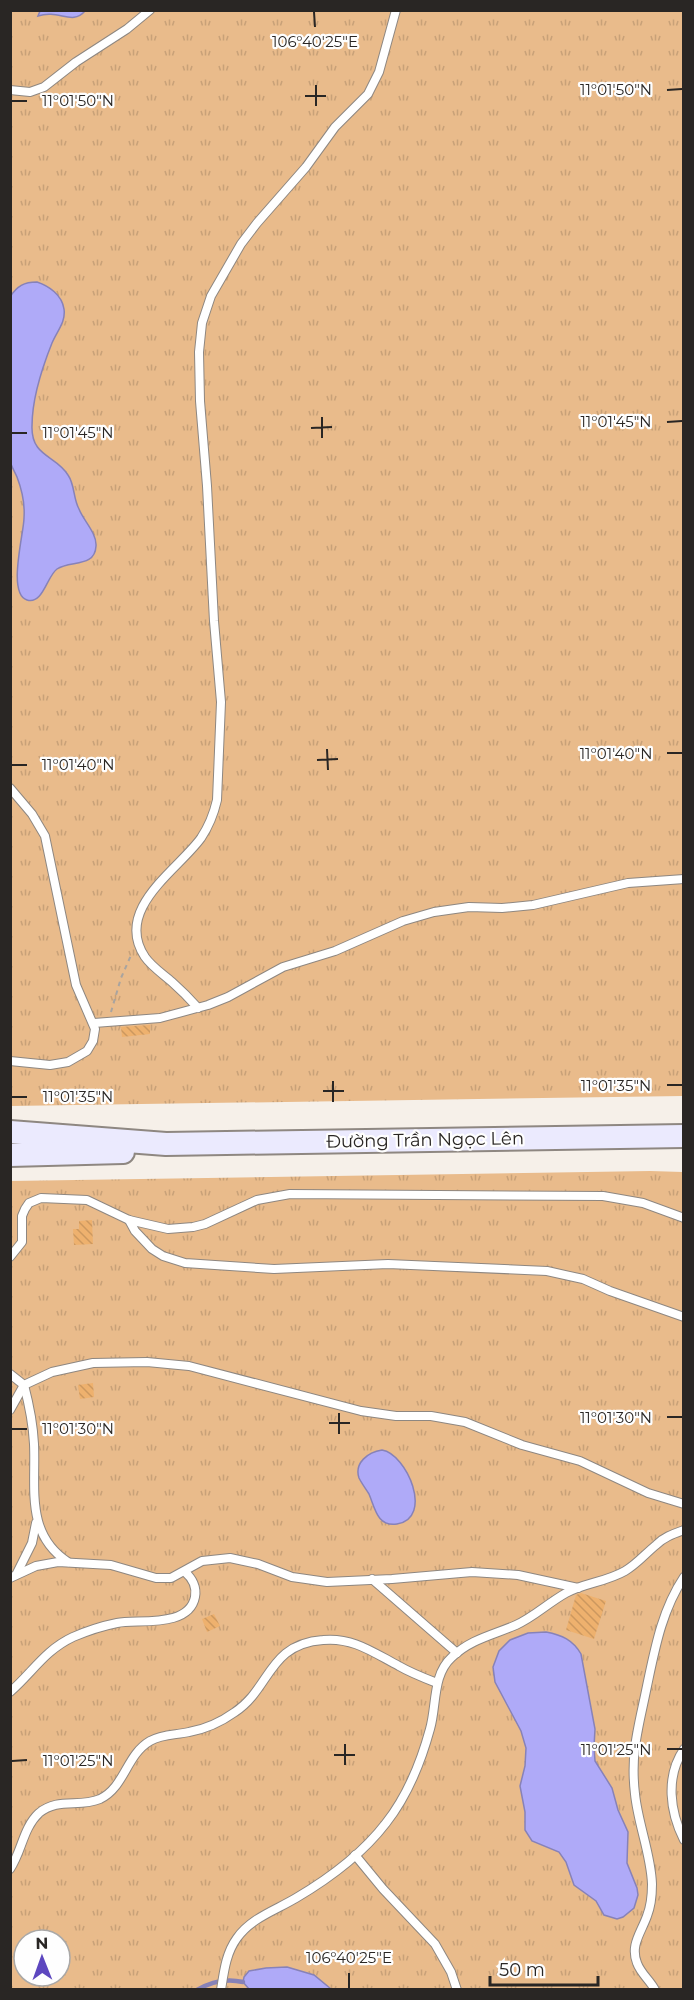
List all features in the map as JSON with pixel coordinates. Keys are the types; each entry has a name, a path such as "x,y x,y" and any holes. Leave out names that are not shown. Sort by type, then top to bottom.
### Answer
{"street":[{"name":"Đường Trần Ngọc Lên","path":"10,1132 166,1144 684,1136"},
{"name":"Đường Trần Ngọc Lên","path":"10,1155 116,1153 166,1144"}],"lane":[{"path":"10,90 30,92 44,87 69,67 127,29 150,10"},
{"path":"198,1008 147,959 138,942 137,928 145,902 157,885 202,836 214,813 217,800 221,691 214,621 200,401 200,338 206,310 227,266 257,223 298,176 335,127 368,94 380,72 396,10"},
{"path":"10,788 32,814 45,837 78,993 94,1023 93,1041 87,1051 78,1058 50,1065 10,1061"},
{"path":"94,1023 160,1018 198,1008 228,997 283,967 349,946 403,921 434,912 469,907 502,908 533,905 628,883 684,879"},
{"path":"10,1257 22,1242 22,1216 25,1209 29,1203 41,1198 87,1200 129,1220 156,1228 174,1229 204,1224 257,1200 290,1194 603,1196 643,1203 684,1218"},
{"path":"129,1220 135,1231 152,1249 163,1256 185,1263 274,1269 388,1264 548,1270 583,1279 684,1317"},
{"path":"10,1410 24,1385 52,1372 93,1363 147,1362 189,1366 361,1412 396,1416 431,1416 465,1422 522,1445 580,1461 648,1493 684,1504"},
{"path":"10,1374 24,1385 33,1425 37,1522 30,1549 13,1576"},
{"path":"37,1522 49,1545 69,1562"},
{"path":"221,1989 232,1945 245,1929 316,1885 355,1855 387,1822 410,1786 430,1730 436,1704 437,1683 444,1666 457,1653 478,1639 530,1618 555,1600 578,1588 626,1571 663,1539 684,1530"},
{"path":"13,1576 36,1566 69,1562 111,1565 163,1579 185,1572 202,1562 230,1558 258,1564 292,1577 327,1582 488,1572 518,1575 578,1588"},
{"path":"10,1692 42,1658 70,1638 109,1625 133,1621 167,1620 183,1613 193,1603 195,1596 194,1585 185,1572"},
{"path":"656,1989 639,1969 635,1952 635,1943 648,1914 652,1892 651,1871 635,1795 634,1750 638,1723 660,1633 672,1595 684,1578"},
{"path":"372,1579 457,1653"},
{"path":"10,1869 17,1859 26,1830 45,1809 62,1802 90,1802 107,1795 120,1782 134,1756 144,1745 159,1737 207,1727 234,1713 254,1695 280,1658 298,1646 321,1640 352,1642 437,1683"},
{"path":"684,1749 676,1765 671,1790 674,1817 684,1840"},
{"path":"355,1855 435,1944 451,1972 457,1989"}],"path":[{"path":"109,1022 121,978 138,942"}],"green space":[{"path":"10,11 683,11 683,1096 11,1106"},
{"path":"683,1172 683,1989 11,1989 10,1181"}],"shaded area":[{"path":"40,10 85,11 75,17 70,17 52,14 38,16"},
{"path":"37,282 58,295 63,304 64,314 38,384 32,416 33,436 40,450 63,468 70,479 77,505 94,536 96,546 91,558 57,569 41,594 37,598 27,600 21,595 17,575 24,502 10,461 10,297 21,285"},
{"path":"382,1450 400,1462 413,1486 414,1510 408,1519 397,1524 385,1523 381,1520 359,1478 360,1463 363,1459"},
{"path":"546,1632 566,1639 581,1654 595,1729 595,1761 612,1788 618,1810 628,1832 627,1863 638,1895 634,1908 617,1919 604,1915 596,1901 574,1885 566,1862 559,1852 532,1841 525,1830 525,1812 520,1786 525,1766 526,1748 521,1731 495,1682 493,1667 499,1651 510,1640 528,1633"},
{"path":"287,1967 314,1975 331,1989 249,1989 243,1982 249,1971"}],"building":[{"path":"150,1025 150,1034 122,1037 121,1027"},
{"path":"92,1220 93,1244 74,1245 73,1229 79,1229 79,1221"},
{"path":"93,1383 94,1397 80,1399 78,1385"},
{"path":"581,1593 606,1601 594,1639 566,1630 576,1595"},
{"path":"214,1614 220,1626 207,1632 202,1619"}],"waterway":[{"path":"197,1990 219,1981 243,1982"}]}
